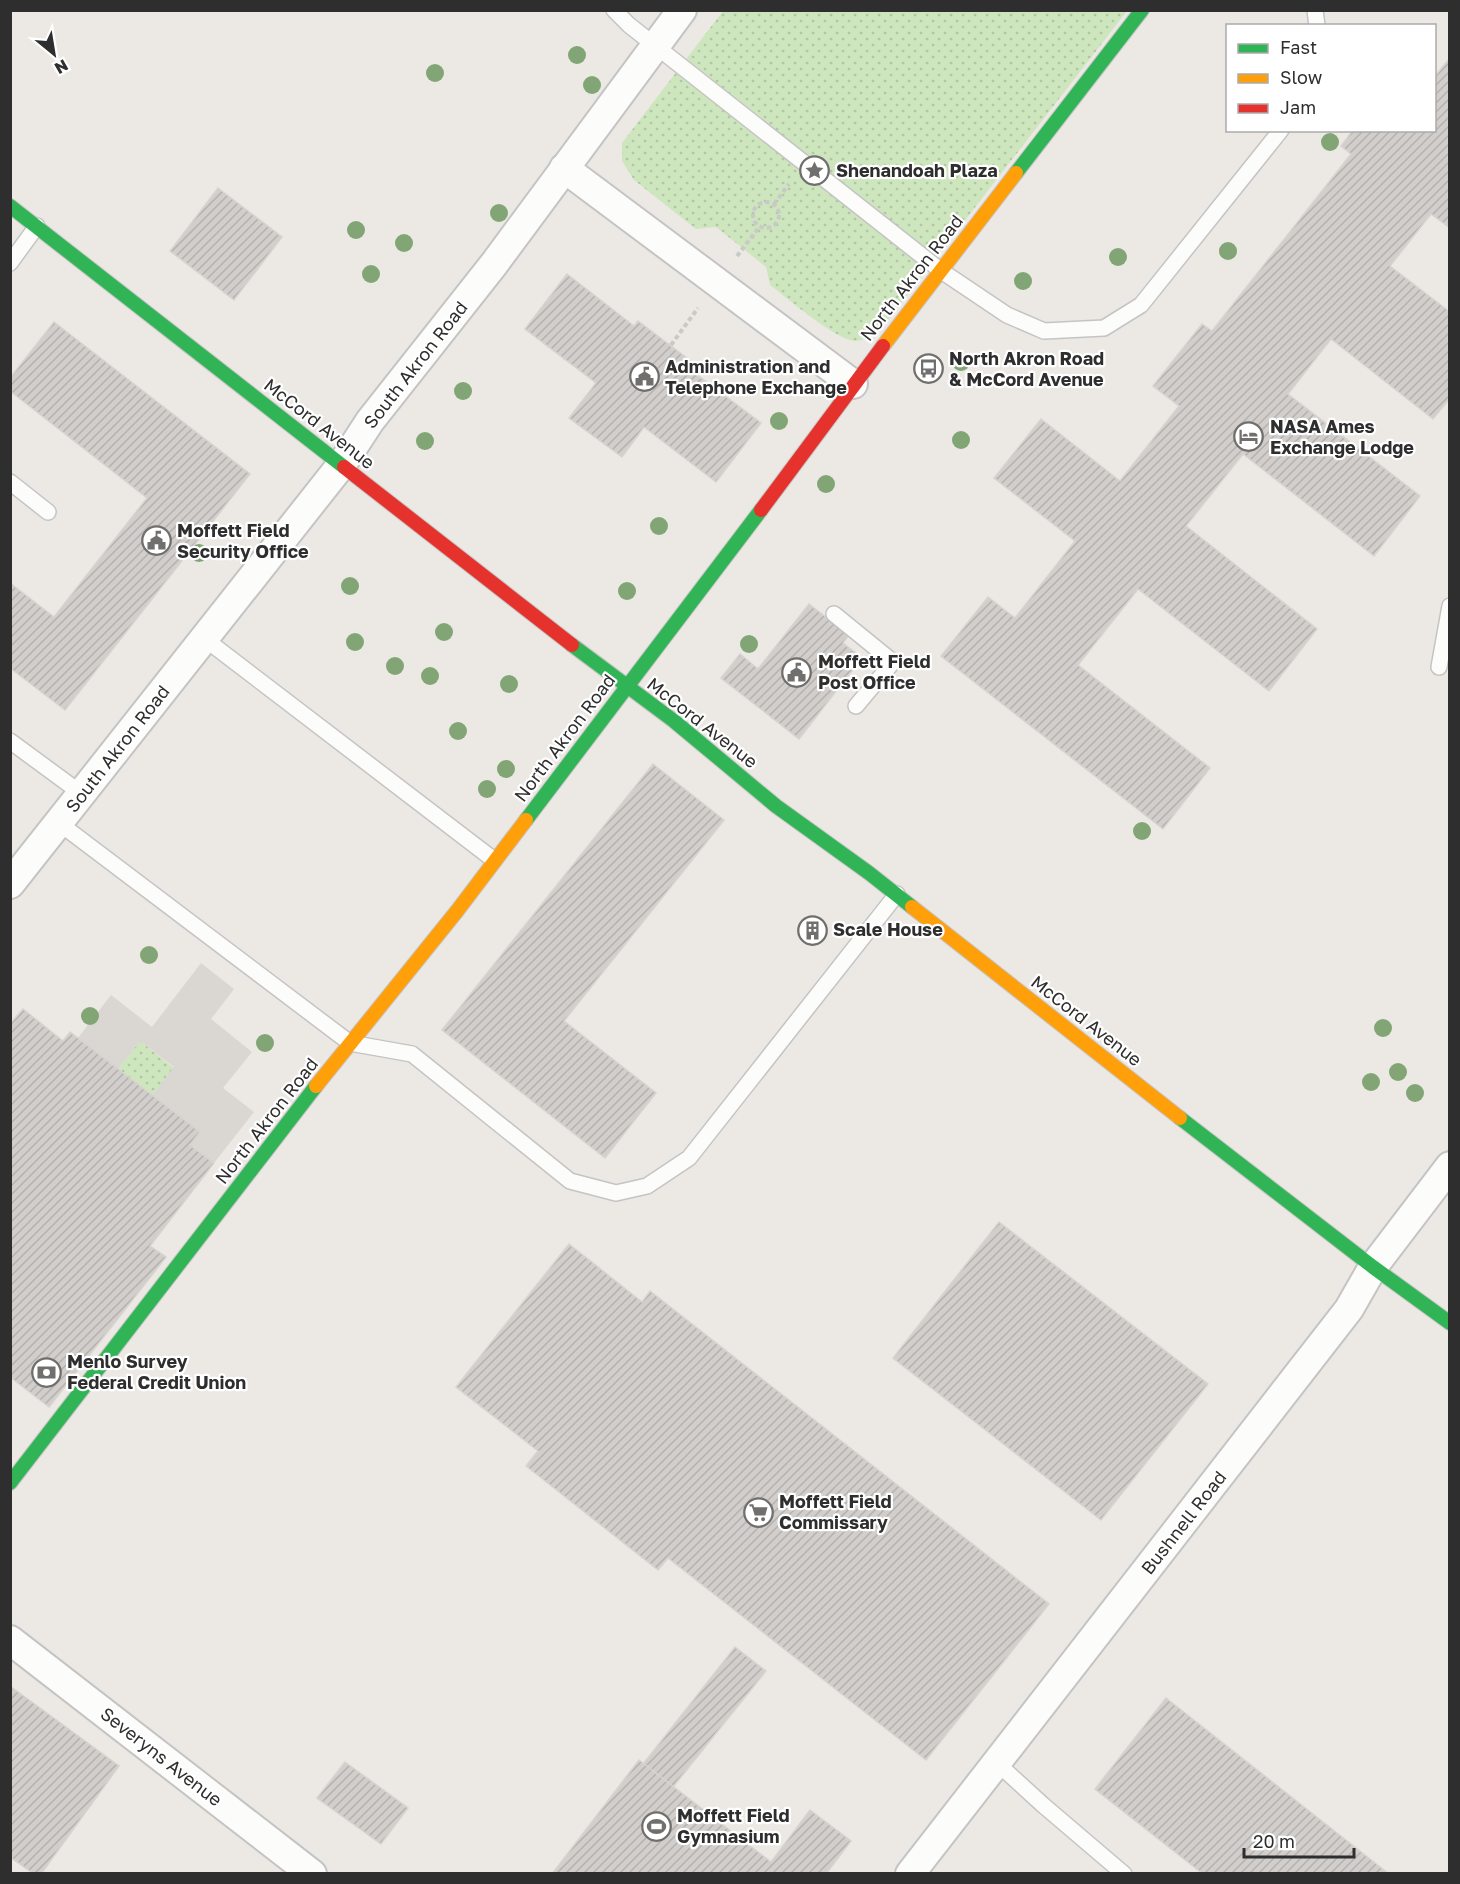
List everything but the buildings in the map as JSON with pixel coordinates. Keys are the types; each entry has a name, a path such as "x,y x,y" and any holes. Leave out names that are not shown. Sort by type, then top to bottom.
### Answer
{"street":[{"name":"South Akron Road","path":"10,885 342,464 370,421 494,264 682,10"},
{"name":"North Akron Road","path":"10,1483 350,1043 456,911 733,549 853,384 1142,10"},
{"path":"564,168 853,384"},
{"name":"McCord Avenue","path":"10,206 626,687 674,721 776,806 897,894 1117,1069 1449,1323"},
{"name":"Bushnell Road","path":"910,1874 1349,1309 1373,1267 1449,1166"},
{"name":"Severyns Avenue","path":"10,1640 312,1874"}],"lane":[{"path":"614,10 629,25 940,270 1007,315 1044,331 1104,328 1141,305 1279,132"},
{"path":"10,262 37,226"},
{"path":"10,482 48,512"},
{"path":"1439,667 1449,606"},
{"path":"834,614 893,662 856,705"},
{"path":"205,639 494,860"},
{"path":"10,741 82,794"},
{"path":"59,823 350,1043 412,1054 570,1182 616,1193 647,1186 689,1158 897,894"},
{"path":"997,1763 1124,1874"}],"path":[{"path":"766,203 774,205 779,216 776,224 768,228 760,226 753,216 756,209 766,203"}],"green space":[{"name":"Shenandoah Plaza","path":"723,11 1127,11 877,334 855,341 836,334 770,285 766,267 716,227 696,229 634,180 622,161 622,143"},
{"path":"140,1041 174,1068 152,1095 118,1069"}],"shaded area":[{"path":"201,963 234,989 211,1019 252,1052 223,1088 254,1112 214,1163 190,1145 200,1132 152,1095 174,1067 140,1041 118,1069 78,1038 111,995 152,1027"}],"traffic: fast":[{"path":"1016,173 1142,10"},
{"path":"10,206 344,467"},
{"path":"526,820 761,510"},
{"path":"572,645 674,721 776,806 912,907"},
{"path":"10,1483 316,1086"},
{"path":"1180,1118 1373,1267 1450,1323"}],"traffic: slow":[{"path":"883,346 1016,173"},
{"path":"316,1086 457,911 526,820"},
{"path":"912,907 1180,1118"}],"traffic: jam":[{"path":"761,510 883,346"},
{"path":"344,467 572,645"}],"place":[{"name":"Shenandoah Plaza","path":"815,171"},
{"name":"North Akron Road & McCord Avenue","path":"928,369"},
{"name":"Administration and Telephone Exchange","path":"644,377"},
{"name":"NASA Ames Exchange Lodge","path":"1249,437"},
{"name":"Moffett Field Security Office","path":"156,541"},
{"name":"Moffett Field Post Office","path":"797,672"},
{"name":"Scale House","path":"812,930"},
{"name":"Menlo Survey Federal Credit Union","path":"46,1372"},
{"name":"Moffett Field Commissary","path":"758,1512"},
{"name":"Moffett Field Gymnasium","path":"656,1826"}]}
